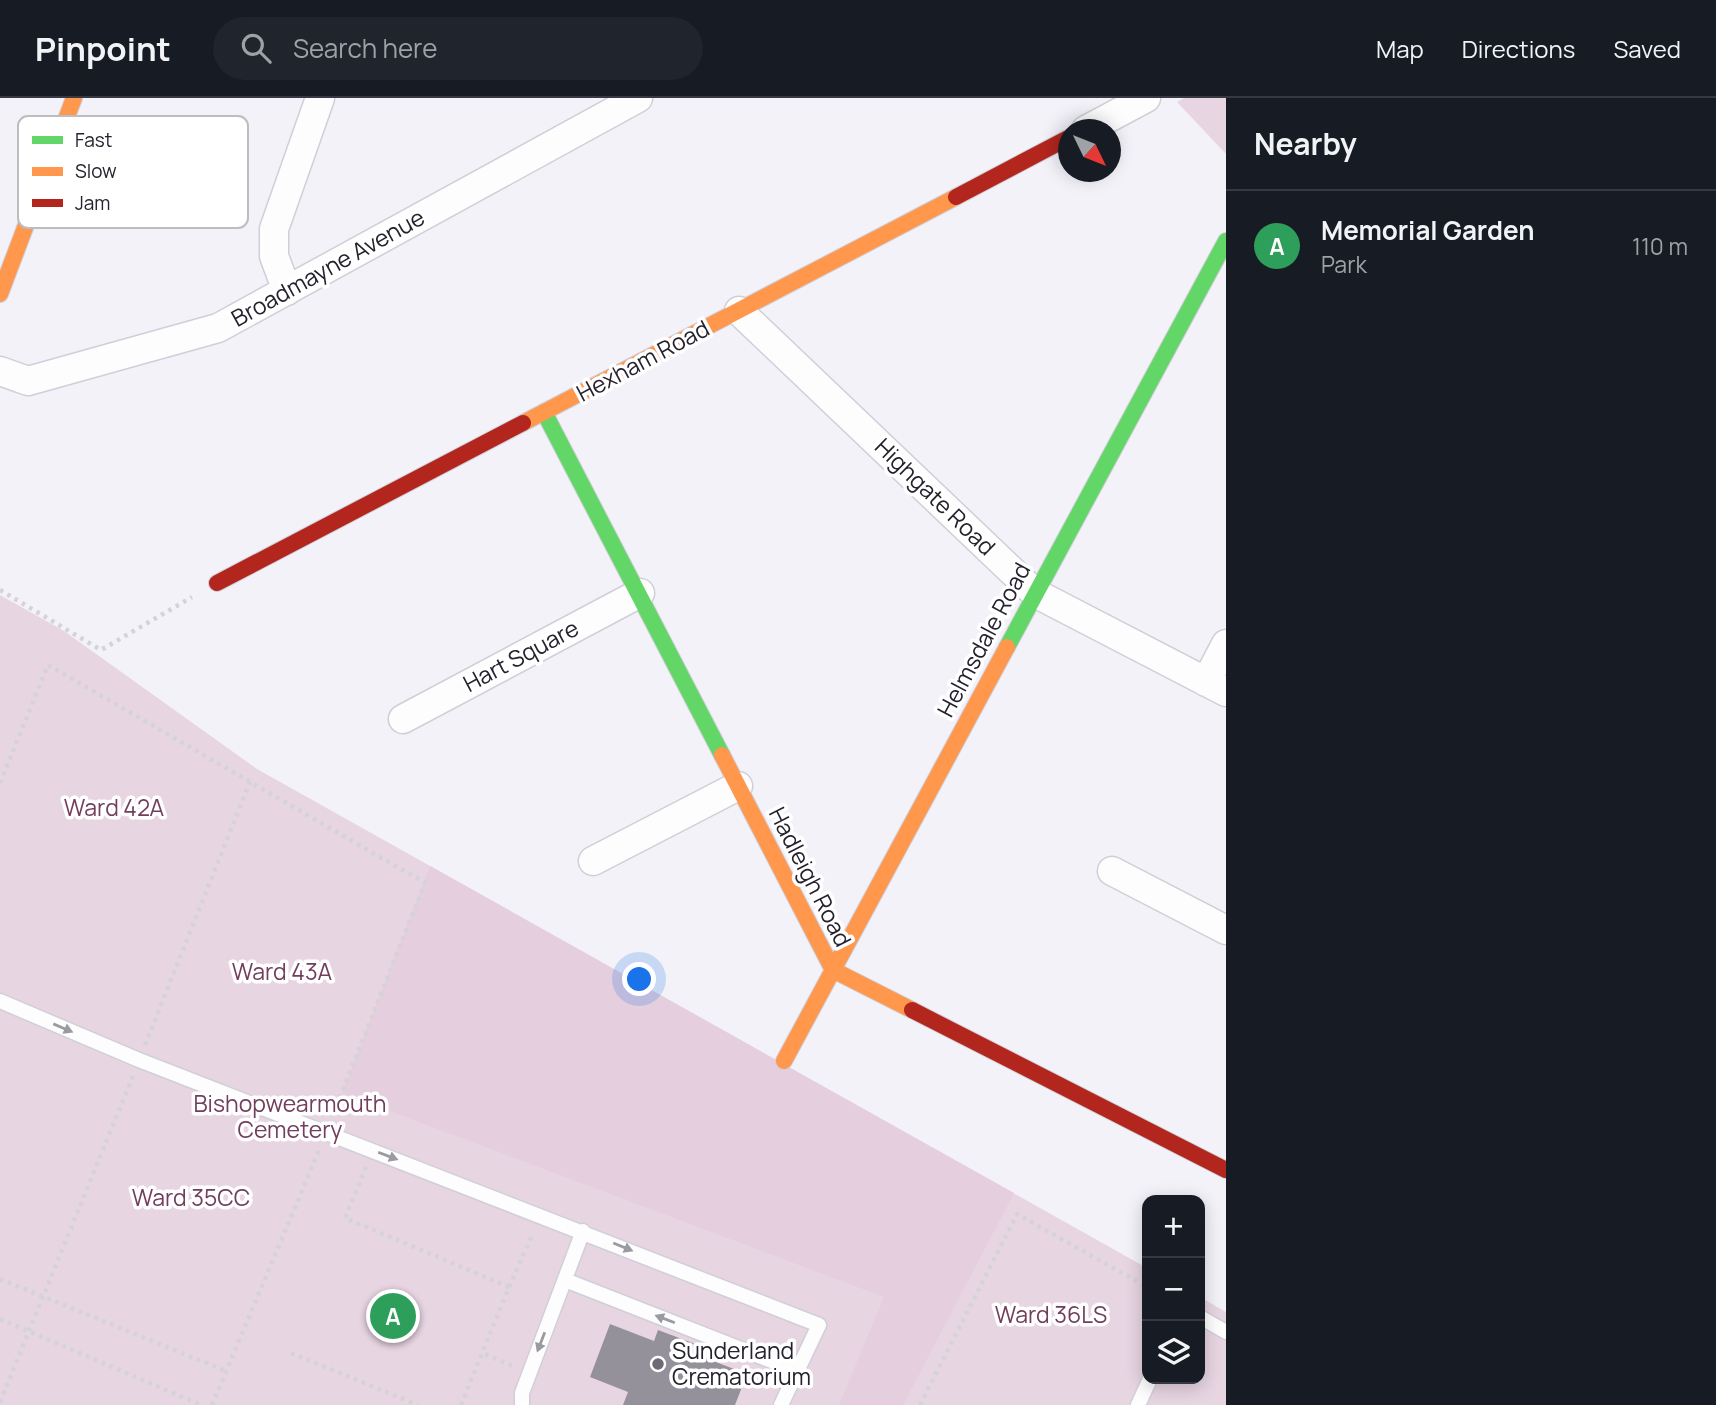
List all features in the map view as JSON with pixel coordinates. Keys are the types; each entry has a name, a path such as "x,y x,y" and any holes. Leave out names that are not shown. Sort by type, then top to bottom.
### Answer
{"street":[{"path":"67,116 74,98"},
{"path":"287,291 274,256 274,229 320,98"},
{"name":"Broadmayne Avenue","path":"0,371 28,380 218,328 638,98"},
{"path":"1107,119 1146,98"},
{"name":"Hexham Road","path":"217,583 1058,144"},
{"path":"0,294 25,228"},
{"name":"Helmsdale Road","path":"784,1061 1226,241"},
{"name":"Highgate Road","path":"739,311 1035,593 1216,687"},
{"name":"Hadleigh Road","path":"544,412 833,970 1226,1170"},
{"name":"Hart Square","path":"402,719 640,593"},
{"path":"1216,687 1226,643"},
{"path":"593,861 738,786"},
{"path":"1112,871 1226,930"}],"lane":[{"path":"0,1001 139,1060 583,1231 818,1325 781,1405"},
{"path":"522,1405 522,1393 583,1231"},
{"path":"565,1280 797,1371"},
{"path":"1205,1320 1226,1332"},
{"path":"1138,1405 1148,1384"}],"path":[{"path":"0,590 101,650 217,583"},
{"path":"0,783 48,665 425,883 326,1133 212,1405"},
{"path":"0,1402 250,782"},
{"path":"373,1150 345,1218 509,1287"},
{"path":"920,1405 1017,1214 1142,1284"},
{"path":"461,1405 541,1215"},
{"path":"0,1279 226,1371"},
{"path":"0,1319 201,1405"},
{"path":"291,1353 418,1405"},
{"path":"482,1353 530,1372"}],"green space":[{"path":"1184,98 1226,98 1226,154 1177,102"},
{"name":"Bishopwearmouth Cemetery","path":"0,595 64,631 257,769 1142,1265 1142,1384 1205,1384 1205,1300 1226,1312 1226,1405 0,1405"}],"shaded area":[{"path":"430,866 1014,1193 903,1405 839,1405 884,1297 342,1093"}],"building":[{"name":"Sunderland Crematorium","path":"610,1324 654,1341 658,1330 698,1345 695,1354 747,1374 735,1405 623,1405 628,1392 590,1377"}],"traffic: fast":[{"path":"1007,647 1226,241"},
{"path":"544,412 722,755"}],"traffic: slow":[{"path":"67,116 74,98"},
{"path":"523,423 956,197"},
{"path":"0,294 25,228"},
{"path":"784,1061 1007,647"},
{"path":"722,755 833,970 912,1010"}],"traffic: jam":[{"path":"956,197 1058,143"},
{"path":"217,583 523,423"},
{"path":"912,1010 1226,1170"}],"place":[{"name":"Memorial Garden","path":"393,1316"},
{"name":"Sunderland Crematorium","path":"658,1364"}],"park label":[{"name":"Ward 42A","path":"114,808"},
{"name":"Ward 43A","path":"282,972"},
{"name":"Ward 35CC","path":"191,1198"},
{"name":"Ward 36LS","path":"1051,1315"}]}
